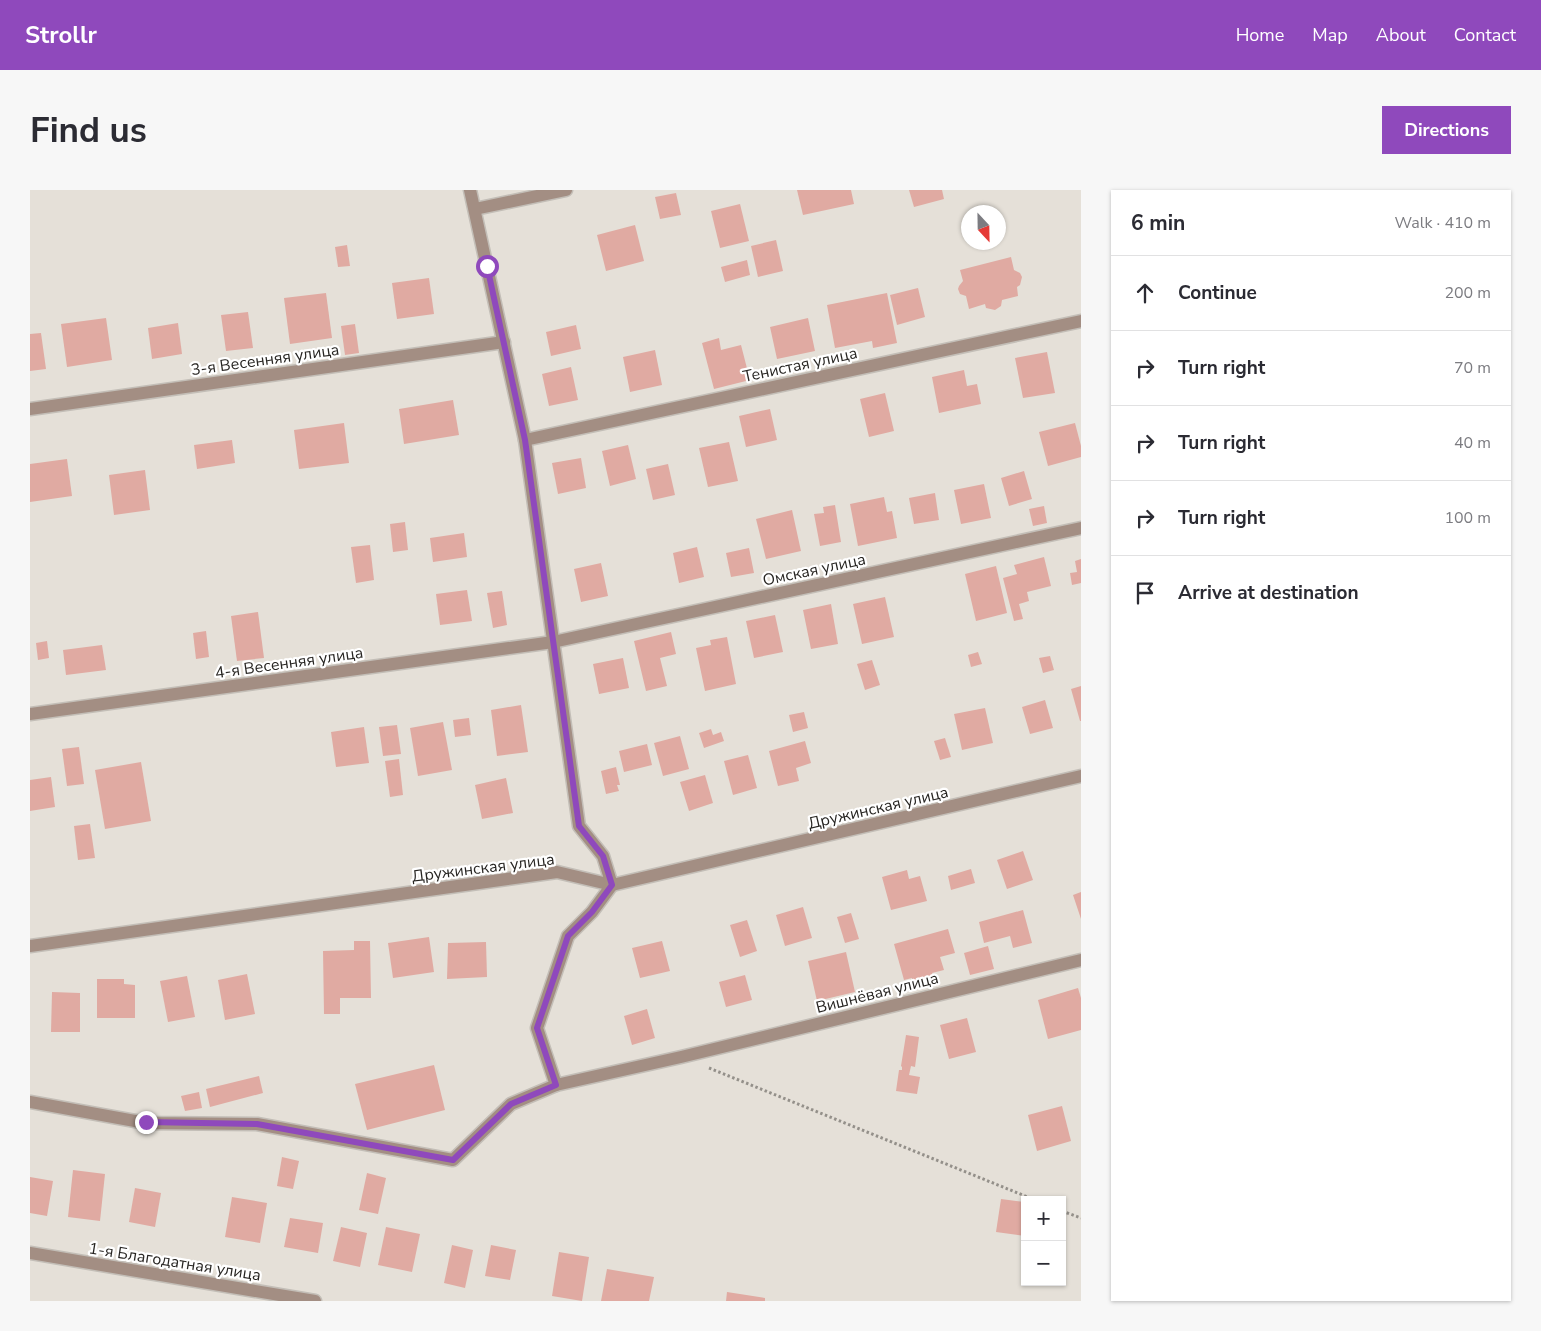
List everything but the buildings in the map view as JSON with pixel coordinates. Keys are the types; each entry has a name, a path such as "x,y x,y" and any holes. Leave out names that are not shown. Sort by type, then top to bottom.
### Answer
{"street":[{"path":"470,190 525,440 579,826 603,856 612,885 592,912 568,936 537,1028 556,1085"},
{"path":"475,209 566,190"},
{"name":"Тенистая улица","path":"525,440 1081,321"},
{"name":"3-я Весенняя улица","path":"30,409 504,342"},
{"name":"Омская улица","path":"553,642 1081,528"},
{"name":"4-я Весенняя улица","path":"30,714 553,642"},
{"name":"Дружинская улица","path":"30,946 557,872 612,885 1081,776"},
{"name":"Вишнёвая улица","path":"30,1102 146,1122 257,1124 453,1160 511,1104 556,1085 681,1057 1081,960"},
{"name":"1-я Благодатная улица","path":"30,1254 315,1301"}],"path":[{"path":"708,1068 1025,1196"},
{"path":"1066,1212 1081,1218"}],"route":[{"path":"146,1122 257,1124 453,1160 511,1104 556,1085 537,1028 568,936 592,912 612,885 603,856 579,826 525,440 487,266"}]}
